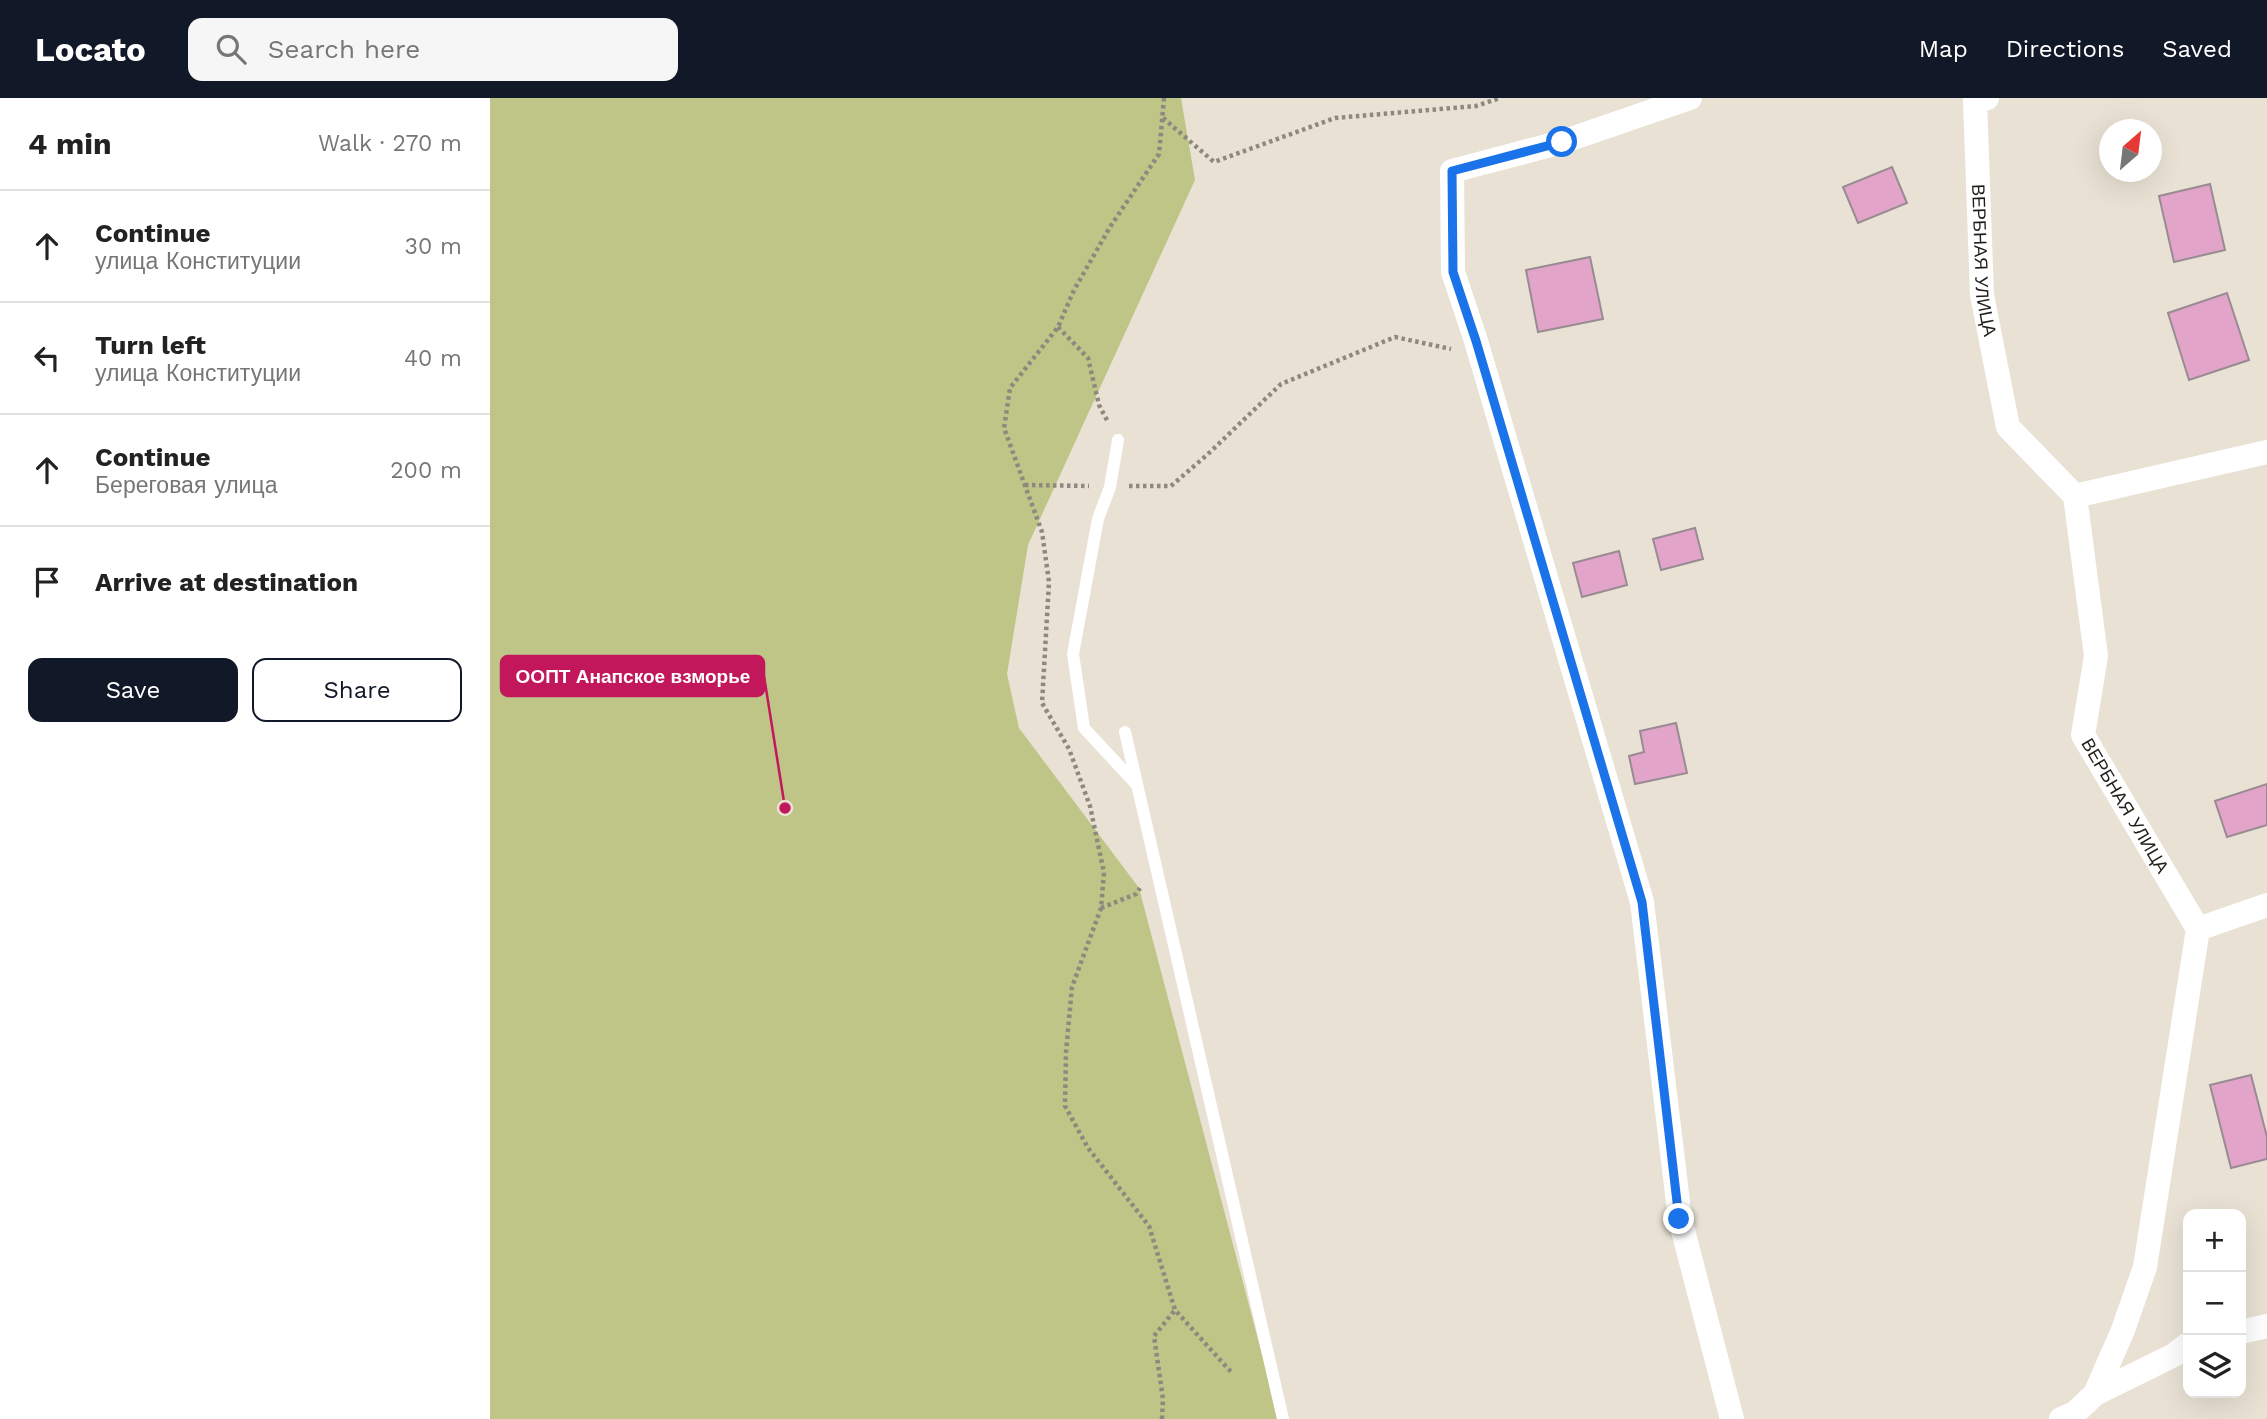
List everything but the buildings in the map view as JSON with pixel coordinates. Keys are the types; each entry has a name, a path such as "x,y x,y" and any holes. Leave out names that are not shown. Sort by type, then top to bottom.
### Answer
{"street":[{"path":"1690,98 1562,142 1452,171 1453,272 1476,341 1642,902 1679,1219 1732,1419"},
{"name":"ВЕРБНАЯ УЛИЦА","path":"1981,100 1982,295 2008,426 2075,496 2096,656 2083,735 2198,929"},
{"path":"2075,496 2267,452"},
{"path":"2095,1394 2123,1330 2145,1267 2198,929 2267,905"},
{"path":"2246,1331 2267,1326"},
{"path":"2061,1419 2075,1413 2095,1394 2162,1361 2183,1347"}],"lane":[{"path":"1118,440 1110,487 1098,519 1073,654 1084,728 1137,785"},
{"path":"1125,732 1283,1419"}],"path":[{"path":"1163,118 1214,162 1335,118 1476,106 1500,98"},
{"path":"1058,327 1088,358 1099,405 1118,440"},
{"path":"1025,485 1171,486 1281,384 1395,337 1479,356"},
{"path":"1101,908 1136,894 1155,863"},
{"path":"1162,1419 1163,1399 1154,1336 1175,1310"}],"green space":[{"path":"490,98 1181,98 1195,180 1028,545 1007,674 1019,728 1139,888 1279,1419 490,1419"}],"place":[{"name":"ООПТ Анапское взморье","path":"785,808"}],"route":[{"path":"1562,142 1452,171 1453,272 1476,341 1642,902 1679,1219"}]}
